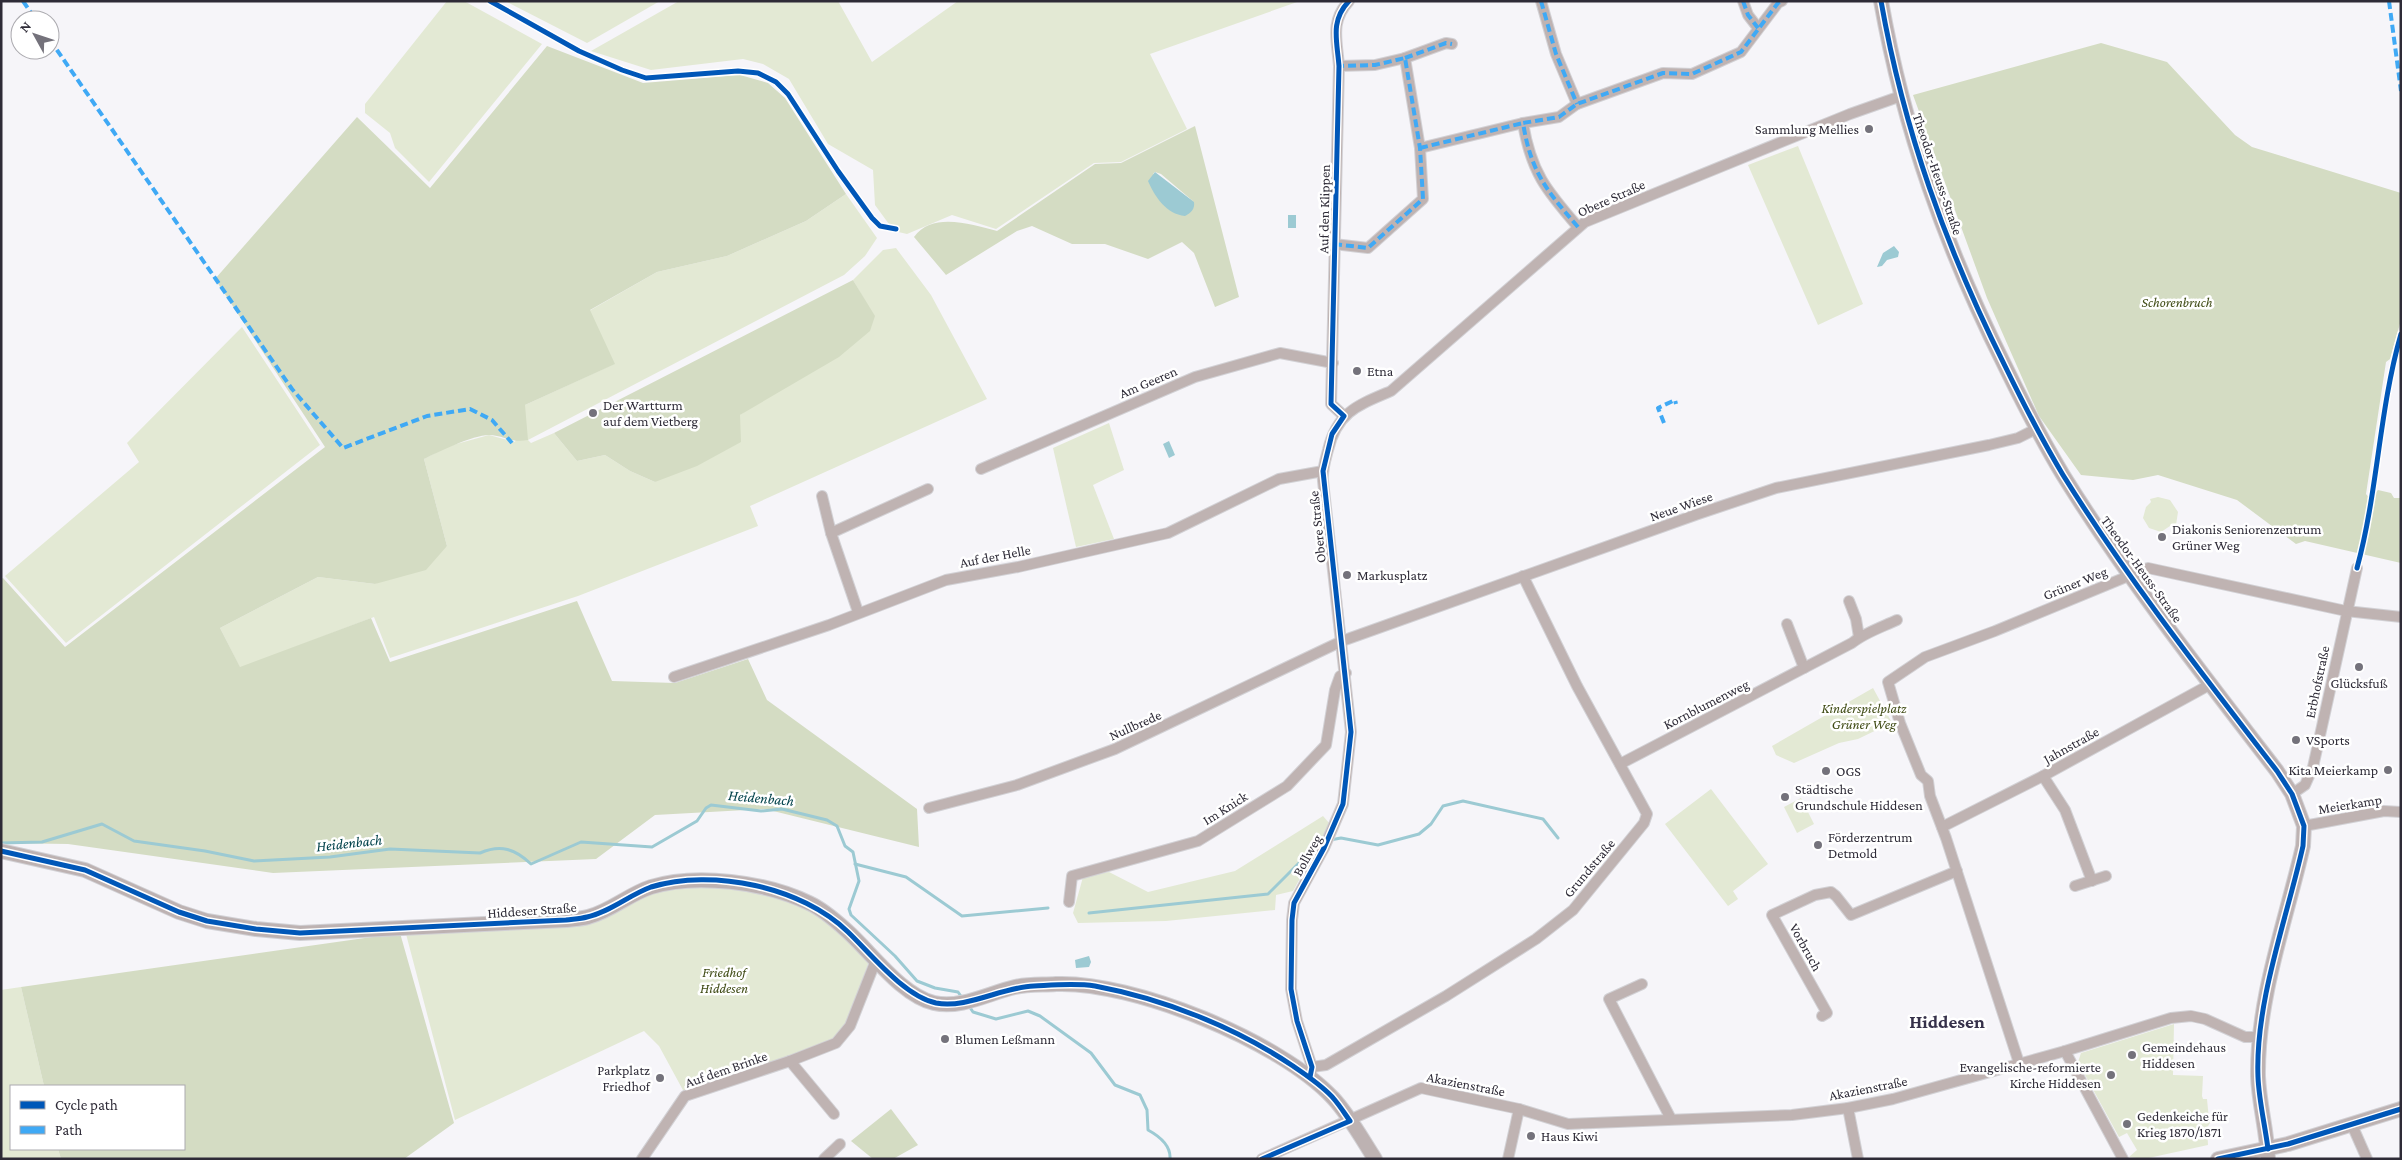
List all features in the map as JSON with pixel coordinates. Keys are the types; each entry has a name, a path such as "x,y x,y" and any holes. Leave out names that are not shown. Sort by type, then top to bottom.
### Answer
{"main road":[{"name":"Theodor-Heuss-Straße","path":"1881,1 1901,96 1916,152 1949,243 1982,321 2062,474 2132,575 2292,794 2304,826 2303,846 2268,986 2261,1036 2258,1077 2268,1154"},
{"name":"Hiddeser Straße","path":"1,851 85,870 179,912 207,921 300,933 588,917 648,888 687,880 708,879 764,888 809,903 845,929 876,960 918,996 933,1002 944,1004 972,1000 1016,986 1071,984 1095,986 1155,1001 1250,1040 1311,1072 1334,1098 1374,1159"},
{"path":"2218,1159 2268,1154 2401,1109"}],"street":[{"name":"Auf den Klippen","path":"1344,416 1331,404 1339,66 1336,23 1338,14 1349,1"},
{"path":"1541,1 1556,54 1577,104"},
{"path":"1743,1 1748,15 1758,28"},
{"path":"1420,148 1523,123 1559,117 1577,104 1663,73 1692,74 1741,52 1778,3 1782,1"},
{"path":"1339,66 1374,66 1405,58 1446,43 1452,44"},
{"path":"1334,244 1368,248 1423,199 1420,148 1405,58"},
{"name":"Obere Straße","path":"1342,641 1322,471 1332,434 1344,416 1365,402 1391,391 1585,222 1723,165 1901,96"},
{"path":"1523,123 1527,149 1535,170 1547,191 1578,227"},
{"name":"Am Geeren","path":"981,469 1195,377 1280,352 1333,363"},
{"name":"Neue Wiese","path":"1342,641 1776,488 1989,445 2018,438 2038,428"},
{"name":"Auf der Helle","path":"674,677 829,625 858,612 946,580 1168,533 1280,479 1322,471"},
{"path":"831,533 928,489"},
{"path":"822,496 831,533 858,612"},
{"name":"Grüner Weg","path":"1942,827 1930,796 1928,781 1921,775 1897,716 1888,682 1925,657 2148,568 2346,612 2401,617"},
{"name":"Erbhofstraße","path":"2292,794 2305,784 2313,767 2357,568"},
{"name":"Grundstraße","path":"1311,1072 1446,996 1536,939 1573,910 1644,823 1646,814 1577,686 1523,576"},
{"path":"1849,601 1856,619 1859,637"},
{"name":"Kornblumenweg","path":"1620,764 1852,643 1859,637 1870,634 1897,620"},
{"path":"1787,624 1804,668"},
{"name":"Bollweg","path":"1311,1072 1297,1021 1291,989 1292,920 1294,903 1336,824 1344,799 1351,732 1342,641"},
{"name":"Nullbrede","path":"929,808 1017,785 1115,749 1342,641"},
{"name":"Im Knick","path":"1069,902 1072,876 1198,841 1287,786 1326,745 1335,690 1340,676 1346,673"},
{"name":"Jahnstraße","path":"1942,827 2043,776 2211,684"},
{"path":"2043,776 2065,810 2092,881"},
{"name":"Meierkamp","path":"2304,826 2384,812 2401,812"},
{"path":"1942,827 2019,1063"},
{"name":"Vorbruch","path":"1822,1016 1826,1012 1772,915 1814,895 1831,892 1851,915 1957,872"},
{"path":"2075,886 2106,876"},
{"name":"Auf dem Brinke","path":"642,1159 685,1096 790,1062 836,1042 850,1026 876,960"},
{"path":"1642,984 1609,999 1671,1119"},
{"name":"Akazienstraße","path":"1262,1159 1421,1088 1519,1109 1568,1124 1792,1115 1848,1108 1893,1099 2066,1051 2153,1022 2191,1016 2205,1019 2246,1037 2261,1036"},
{"path":"2066,1051 2123,1159"},
{"name":"Auf dem Brinke","path":"790,1062 834,1114"},
{"path":"1848,1108 1858,1159"},
{"path":"1508,1159 1519,1109"},
{"path":"2352,1125 2367,1159"},
{"path":"824,1159 840,1144"}],"green space":[{"path":"447,1 464,1 542,44 429,182 395,148 390,133 365,113 365,104"},
{"path":"505,1 660,1 587,43"},
{"path":"679,1 838,1 872,62 958,1 1300,1 1150,54 1187,129 1121,162 1094,163 996,229 952,215 907,234 894,231 875,205 873,170 828,144 789,79 763,64 743,59 651,70 591,51"},
{"name":"Schorenbruch","path":"2101,43 2167,62 2235,135 2252,147 2401,193 2401,320 2390,359 2386,362 2366,494 2370,499 2378,490 2391,493 2394,498 2401,498 2401,563 2305,541 2296,544 2237,500 2158,475 2133,480 2081,475 2039,416 1987,298 1913,95"},
{"path":"547,46 643,83 740,75 768,83 785,98 846,194 806,221 727,256 657,272 590,310 615,364 525,405 528,440 517,441 483,435 424,459 447,546 426,570 375,584 318,577 220,628 240,667 371,618 390,662 577,601 612,681 675,683 748,659 767,700 917,809 919,847 765,809 655,815 596,859 273,873 68,844 1,843 1,579 3,578 65,647 325,447 215,279 357,117 430,188"},
{"path":"1195,126 1239,297 1215,307 1194,253 1182,242 1148,259 1105,244 1072,244 1032,226 1017,231 946,275 914,237 931,224 942,222 965,223 997,231 1095,164 1121,163","holes":["1155,172 1161,174 1194,202 1153,174"]},
{"path":"1798,146 1863,304 1818,325 1748,165"},
{"path":"846,194 877,238 865,256 844,275 528,440 531,443 554,433 577,461 605,455 630,471 655,482 740,415 874,316 853,280 883,250 896,248 931,295 987,399 750,506 758,526 578,596 390,658 374,617 240,668 220,628 318,577 375,584 447,546 424,459 449,446 489,435 515,442 525,405 614,364 589,311 657,272 727,256 806,221"},
{"path":"853,280 875,316 870,331 839,357 740,415 741,442 697,466 655,482 630,471 605,455 577,461 554,433"},
{"path":"242,327 320,445 66,643 5,576 139,462 127,443"},
{"path":"1109,423 1124,470 1093,485 1114,539 1076,547 1053,448"},
{"path":"2158,497 2170,500 2178,512 2176,525 2173,524 2161,532 2149,528 2143,518 2146,507 2151,502 2150,499"},
{"name":"Kinderspielplatz Grüner Weg","path":"1873,688 1891,721 1889,724 1858,739 1839,743 1794,763 1776,755 1772,746"},
{"path":"1711,789 1768,864 1733,891 1738,899 1728,906 1665,824"},
{"path":"1801,798 1814,824 1797,833 1784,807"},
{"path":"1323,816 1330,824 1293,891 1276,895 1275,910 1166,921 1078,923 1073,913 1083,877 1109,872 1148,892 1235,871"},
{"name":"Friedhof Hiddesen","path":"688,885 759,892 809,908 831,922 869,961 847,1025 832,1041 684,1092 659,1046 644,1031 455,1120 406,934 589,920 651,892"},
{"path":"400,933 454,1123 404,1159 61,1159 58,1150 185,1150 185,1085 44,1085 21,987"},
{"path":"21,987 44,1085 10,1085 10,1150 58,1150 61,1159 1,1159 1,990"},
{"path":"2174,1024 2173,1075 2203,1076 2202,1096 2203,1099 2207,1099 2209,1120 2211,1121 2207,1128 2208,1145 2144,1159 2129,1157 2137,1150 2127,1133 2119,1137 2078,1062 2081,1053"},
{"path":"891,1109 918,1145 893,1159 873,1159 851,1141"}],"water":[{"path":"1155,172 1194,202 1193,209 1189,214 1185,216 1178,215 1162,204 1148,181"},
{"path":"1288,215 1296,215 1296,228 1288,228"},
{"path":"1894,246 1899,252 1898,257 1887,260 1882,266 1877,267 1883,253"},
{"path":"1169,441 1175,455 1169,458 1163,444"},
{"path":"1089,956 1091,962 1089,967 1076,968 1075,960"}],"waterway":[{"path":"1330,840 1341,838 1378,845 1419,834 1431,824 1443,806 1463,801 1543,819 1558,838"},
{"name":"Heidenbach","path":"1,843 42,842 102,824 134,841 205,851 254,861 330,857 390,849 480,853 501,849 513,852 531,864 581,842 652,847 697,821 706,808 711,805 761,811 782,809 827,820 837,826 845,846 853,852 859,881 849,909 851,915 895,956 917,981 935,988 958,992 963,999"},
{"path":"1089,913 1268,894 1306,856 1316,842 1324,840"},
{"path":"855,864 906,877 962,916 1048,908"},
{"name":"Heidenbach","path":"969,1006 973,1012 996,1019 1028,1011 1040,1016 1091,1053 1115,1085 1140,1095 1147,1110 1148,1130 1164,1142 1169,1150 1170,1159"}],"marked path":[{"path":"23,1 29,10"},
{"path":"1541,1 1556,54 1577,104"},
{"path":"1743,1 1748,15 1758,28"},
{"path":"1578,227 1541,180 1530,155 1523,123 1559,117 1577,104 1663,73 1692,74 1741,52 1778,3 1782,1"},
{"path":"2389,1 2401,91"},
{"path":"1405,58 1446,43 1452,44"},
{"path":"60,54 292,389 343,448 427,416 470,409 492,420 512,443"},
{"path":"1334,244 1368,248 1423,199 1420,148 1405,58 1375,65 1339,66"},
{"path":"1420,148 1523,123"},
{"path":"1664,423 1658,408 1675,400 1676,404"}],"cycle path":[{"path":"490,1 579,51 622,70 646,78 738,71 758,73 776,82 788,94 838,171 872,218 880,226 896,229"},
{"path":"1310,1077 1312,1067 1297,1021 1291,989 1294,903 1324,848 1343,804 1351,732 1323,471 1332,434 1344,416 1331,404 1339,66 1336,31 1339,16 1349,1"},
{"path":"1881,1 1902,96 1915,143 1946,233 1984,322 2026,408 2063,475 2113,551 2166,626 2277,771 2292,794 2304,826 2303,846 2273,960 2258,1048 2258,1077 2268,1149"},
{"path":"2357,568 2370,510 2388,392 2401,334"},
{"path":"1,851 85,870 179,912 207,921 256,929 300,933 566,920 595,915 651,887 675,882 701,880 728,881 755,886 782,893 806,903 829,916 900,983 924,999 936,1003 948,1004 972,1001 1022,987 1064,984 1087,985 1121,992 1173,1007 1198,1016 1247,1039 1271,1052 1320,1085 1330,1094 1350,1121 1262,1159"},
{"path":"2218,1159 2288,1144 2401,1109"}],"place":[{"name":"Sammlung Mellies","path":"1869,129"},
{"name":"Etna","path":"1357,371"},
{"name":"Der Wartturm auf dem Vietberg","path":"593,413"},
{"name":"Diakonis Seniorenzentrum Grüner Weg","path":"2162,537"},
{"name":"Markusplatz","path":"1347,575"},
{"name":"Glücksfuß","path":"2359,667"},
{"name":"VSports","path":"2296,740"},
{"name":"Kita Meierkamp","path":"2388,770"},
{"name":"OGS","path":"1826,771"},
{"name":"Städtische Grundschule Hiddesen","path":"1785,797"},
{"name":"Förderzentrum Detmold","path":"1818,845"},
{"name":"Blumen Leßmann","path":"945,1039"},
{"name":"Gemeindehaus Hiddesen","path":"2132,1055"},
{"name":"Evangelische-reformierte Kirche Hiddesen","path":"2111,1075"},
{"name":"Parkplatz Friedhof","path":"660,1078"},
{"name":"Gedenkeiche für Krieg 1870/1871","path":"2127,1124"},
{"name":"Haus Kiwi","path":"1531,1136"}],"district":[{"name":"Hiddesen","path":"1947,1021"}]}
